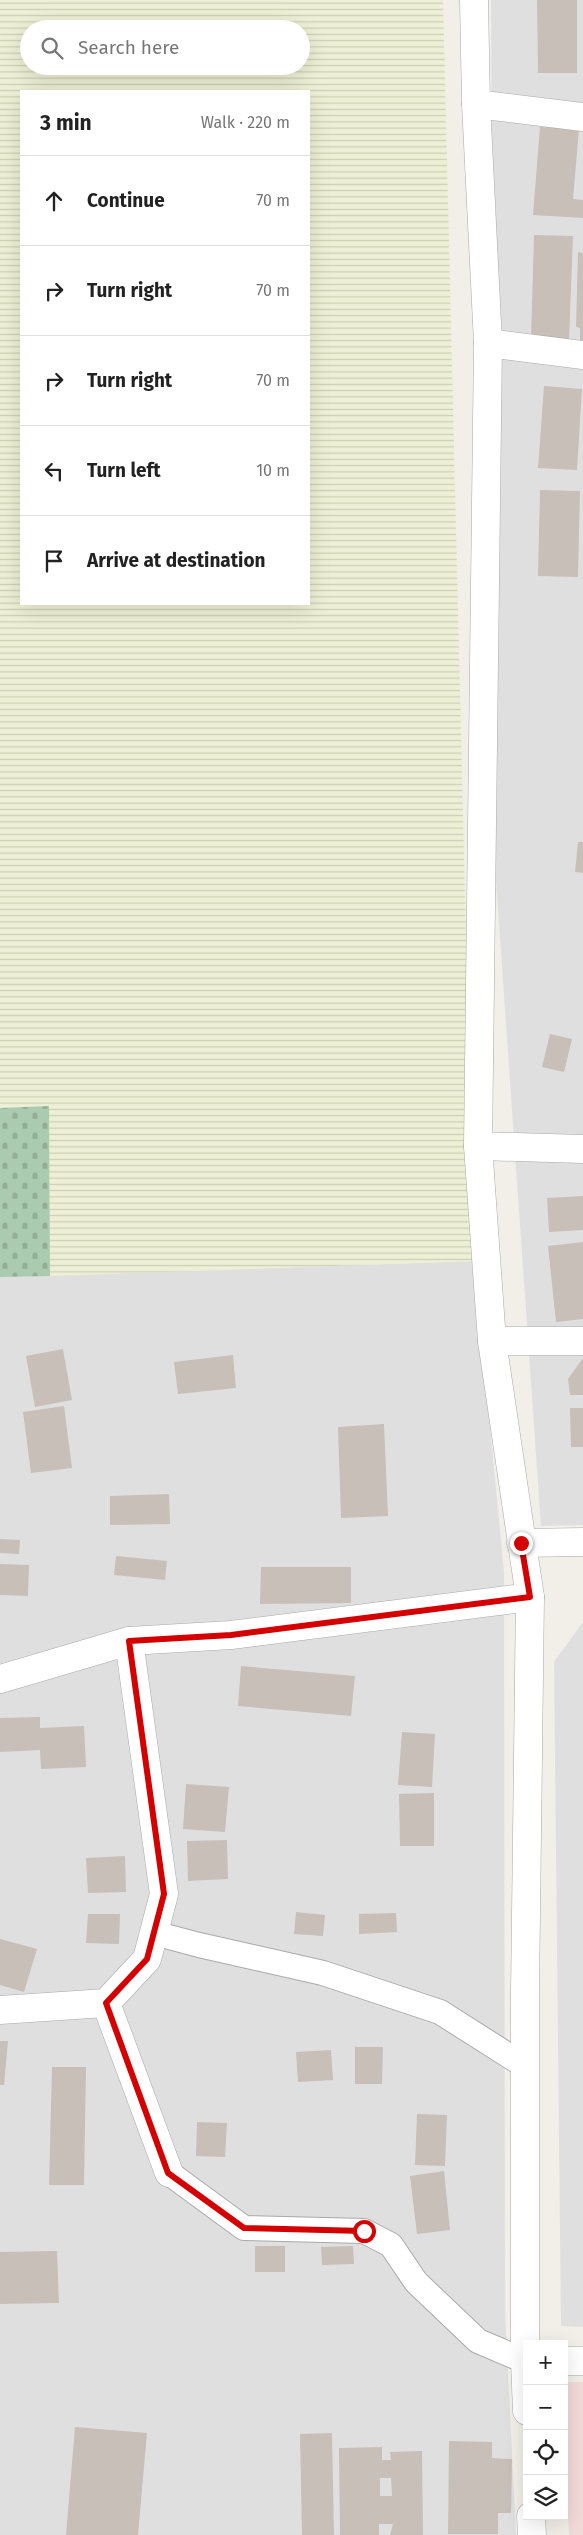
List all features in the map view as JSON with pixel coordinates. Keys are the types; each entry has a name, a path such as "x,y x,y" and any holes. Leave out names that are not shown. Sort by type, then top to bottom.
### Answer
{"street":[{"path":"474,0 476,104 488,343 478,1146 492,1341 530,1597 525,2066 526,2340"},
{"path":"476,104 583,117"},
{"path":"488,343 583,355"},
{"path":"478,1146 583,1149"},
{"path":"492,1341 583,1341"},
{"path":"521,1543 583,1542"},
{"path":"0,1679 129,1641 231,1635 530,1597"},
{"path":"0,2010 106,2003 147,1959 164,1894 129,1641"},
{"path":"106,2003 168,2173"},
{"path":"568,2361 583,2361"},
{"path":"531,2520 532,2535"}],"lane":[{"path":"154,1933 323,1973 440,2012 525,2066"},
{"path":"168,2173 244,2228 364,2231 391,2245 416,2282 478,2341 523,2360"}],"shaded area":[{"path":"491,0 583,0 583,1525 541,1526 495,866"},
{"path":"474,1261 504,1572 505,2310 516,2535 0,2535 0,1277"},
{"path":"583,1622 583,2327 561,2326 554,1662"},
{"path":"568,2382 583,2382 583,2535 569,2535"}],"green space":[{"path":"0,0 443,0 474,1261 50,1276 49,1106 0,1108"},
{"path":"49,1106 50,1276 0,1277 0,1108"}],"building":[{"path":"537,0 577,0 577,73 538,73"},
{"path":"540,127 579,129 573,199 583,200 583,218 533,215"},
{"path":"534,235 573,236 569,340 531,339"},
{"path":"578,252 583,253 583,346 580,346 580,328 576,327"},
{"path":"544,386 582,389 577,470 538,468"},
{"path":"540,490 580,491 578,577 538,576"},
{"path":"578,842 583,842 583,873 575,872"},
{"path":"550,1034 572,1039 564,1072 542,1067"},
{"path":"583,1196 583,1230 549,1232 547,1198"},
{"path":"583,1242 583,1319 556,1322 548,1246"},
{"path":"63,1349 72,1400 35,1407 26,1356"},
{"path":"233,1355 236,1388 178,1394 174,1362"},
{"path":"583,1358 583,1395 570,1395 568,1379"},
{"path":"64,1406 72,1468 31,1473 23,1412"},
{"path":"570,1408 583,1408 583,1447 571,1447"},
{"path":"384,1424 388,1516 341,1518 338,1427"},
{"path":"169,1494 170,1524 110,1525 110,1496"},
{"path":"0,1539 20,1540 19,1554 0,1553"},
{"path":"116,1556 167,1561 165,1580 114,1575"},
{"path":"0,1564 29,1565 28,1596 0,1595"},
{"path":"261,1567 351,1567 351,1603 260,1604"},
{"path":"241,1666 355,1676 351,1716 238,1706"},
{"path":"40,1717 40,1728 84,1726 86,1767 41,1769 40,1750 0,1752 0,1718"},
{"path":"402,1732 435,1734 432,1787 398,1785"},
{"path":"186,1784 229,1787 225,1832 183,1829"},
{"path":"434,1793 434,1846 400,1846 399,1794"},
{"path":"227,1840 228,1879 188,1881 187,1841"},
{"path":"125,1856 126,1892 88,1893 86,1858"},
{"path":"296,1912 325,1915 323,1936 294,1934"},
{"path":"396,1913 397,1932 359,1934 359,1914"},
{"path":"88,1914 120,1914 119,1944 86,1943"},
{"path":"0,1939 37,1949 24,1992 0,1985"},
{"path":"0,2041 8,2041 4,2085 0,2085"},
{"path":"355,2047 383,2047 382,2084 355,2084"},
{"path":"331,2050 333,2080 298,2082 296,2052"},
{"path":"52,2067 86,2067 84,2185 49,2185"},
{"path":"417,2114 447,2115 445,2166 415,2165"},
{"path":"197,2122 227,2123 225,2157 196,2156"},
{"path":"444,2171 450,2230 417,2234 410,2176"},
{"path":"255,2246 285,2246 285,2272 255,2272"},
{"path":"353,2246 354,2264 322,2265 321,2247"},
{"path":"57,2251 59,2303 0,2304 0,2252"},
{"path":"75,2427 147,2433 138,2535 66,2535"},
{"path":"332,2433 334,2535 302,2535 300,2434"},
{"path":"449,2441 492,2442 492,2458 512,2459 511,2513 498,2513 498,2534 448,2534"},
{"path":"382,2447 382,2460 391,2460 390,2452 422,2451 423,2535 390,2535 393,2524 379,2524 379,2535 340,2535 339,2448","holes":["380,2478 391,2478 392,2496 380,2496"]}],"route":[{"path":"364,2231 244,2228 168,2173 106,2003 147,1959 164,1894 129,1641 231,1635 530,1597 521,1543"}]}
